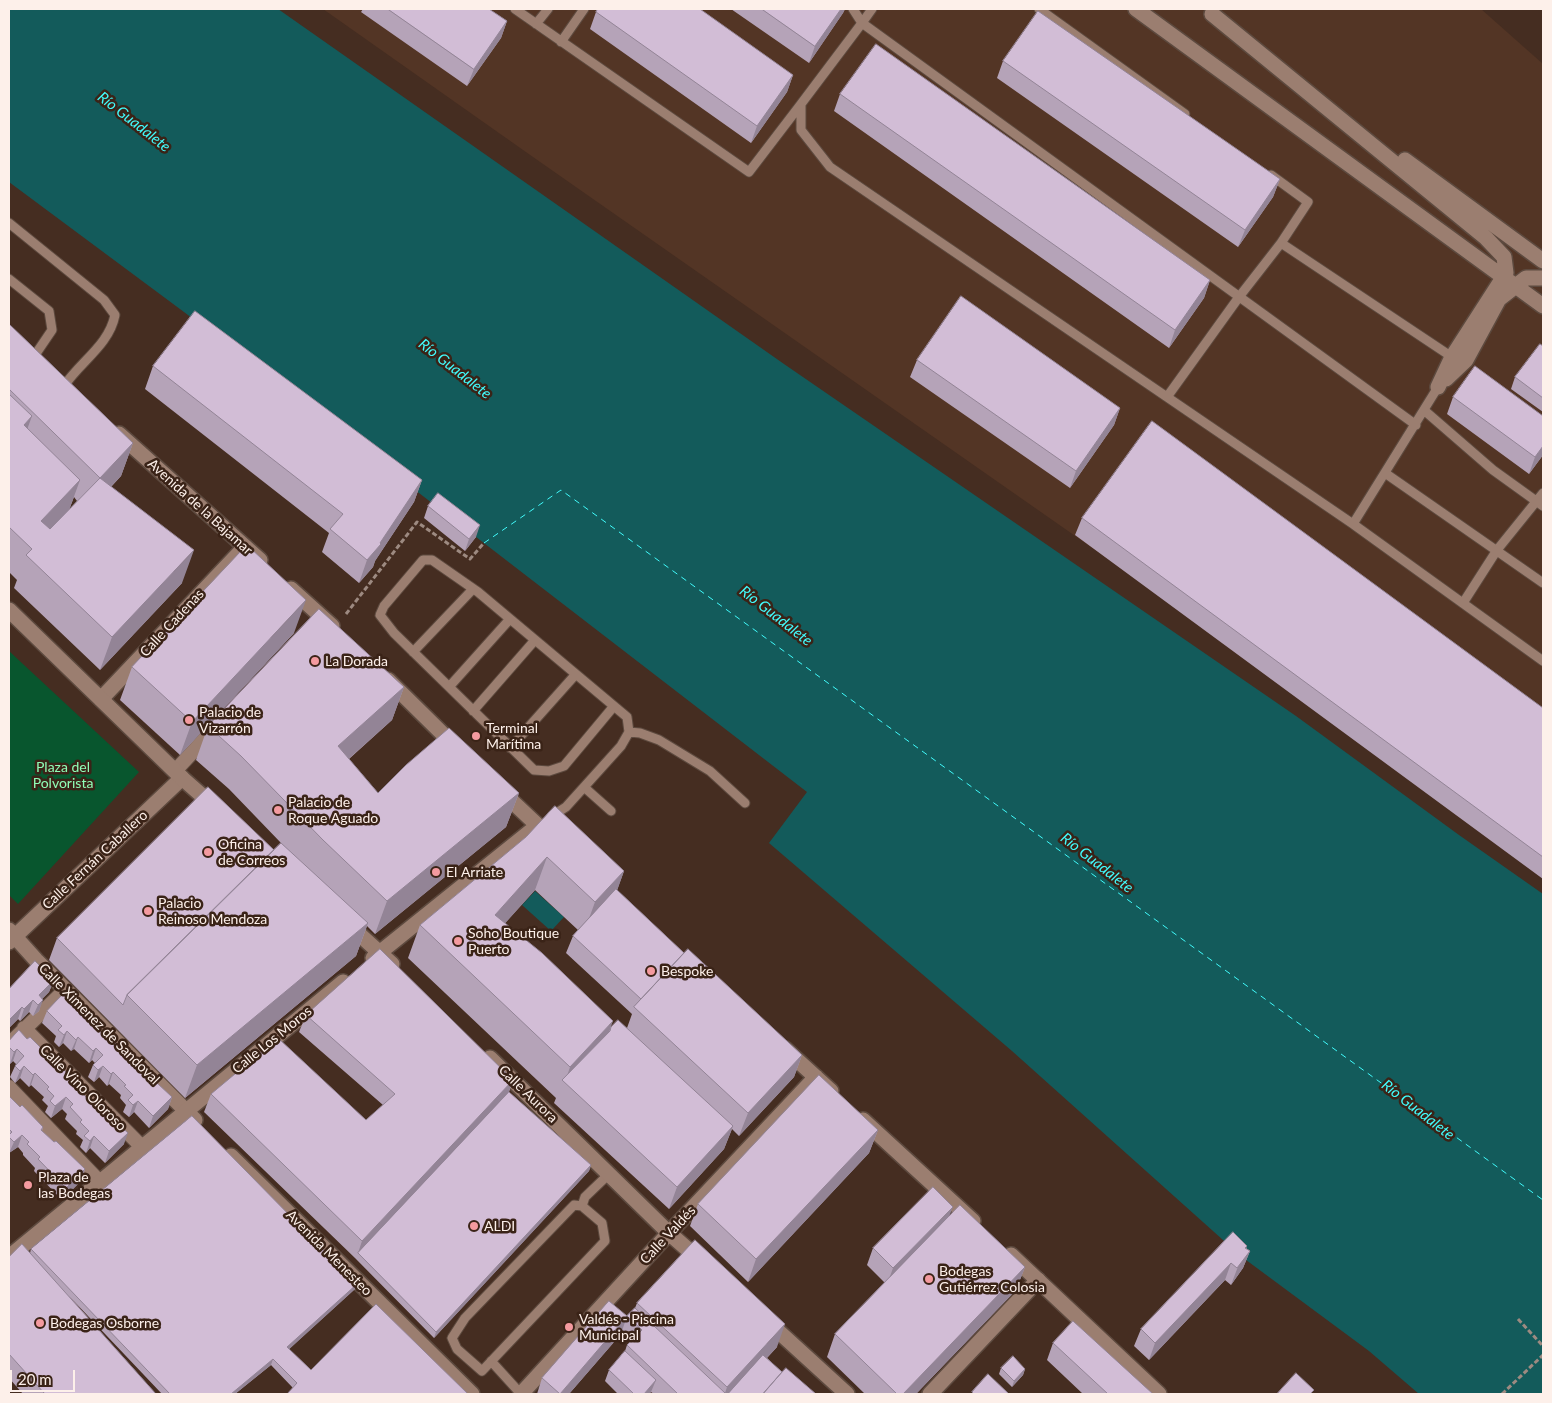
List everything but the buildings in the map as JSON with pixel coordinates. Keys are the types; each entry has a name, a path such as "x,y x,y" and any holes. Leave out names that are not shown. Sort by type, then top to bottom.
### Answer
{"street":[{"path":"1136,9 1543,306"},
{"path":"1207,12 1486,238 1504,257 1509,282 1466,360 1438,387"},
{"path":"1207,12 1543,261"},
{"path":"1438,387 1452,357 1509,282 1526,278 1543,278"},
{"path":"21,348 37,362"},
{"name":"Avenida de la Bajamar","path":"108,424 344,637"},
{"name":"Calle Cadenas","path":"101,699 245,547"},
{"path":"10,613 178,774 226,816"},
{"path":"310,627 320,615"},
{"path":"378,671 468,758"},
{"path":"178,774 223,720"},
{"name":"Calle Fernán Caballero","path":"11,936 178,774"},
{"path":"489,779 559,846"},
{"name":"Calle Los Moros","path":"11,1250 100,1182 537,826"},
{"path":"336,913 402,973"},
{"name":"Calle Ximenez de Sandoval","path":"11,936 186,1111"},
{"path":"9,1044 66,990"},
{"name":"Calle Vino Oloroso","path":"24,1028 142,1147"},
{"path":"772,1037 981,1227"},
{"name":"Calle Aurora","path":"481,1049 669,1232 712,1271"},
{"name":"Calle Valdés","path":"521,1394 669,1232 816,1077"},
{"path":"9,1087 100,1182"},
{"path":"186,1111 207,1132"},
{"name":"Avenida Menesteo","path":"221,1146 472,1394"},
{"path":"1002,1247 1158,1394"},
{"path":"11,1250 29,1265"},
{"path":"930,1394 1038,1280"},
{"path":"755,1310 847,1394"}],"lane":[{"path":"515,9 749,172 872,9"},
{"path":"536,24 548,9"},
{"path":"561,42 584,9"},
{"path":"853,9 862,23 1416,425"},
{"path":"1039,9 1189,117"},
{"path":"801,104 800,130 830,167 1353,524 1543,661"},
{"path":"1167,397 1281,242 1308,202 1260,168"},
{"path":"9,223 104,300 116,315 112,328 94,352 64,385"},
{"path":"1281,242 1452,357"},
{"path":"9,279 49,311 52,330 37,362"},
{"path":"1353,524 1438,387"},
{"path":"1424,411 1493,470 1540,504"},
{"path":"1385,473 1543,583"},
{"path":"1463,603 1496,550 1540,504 1543,493"},
{"path":"537,826 566,807 621,746 629,732 627,717 614,706 576,674 535,640 510,620 474,589 432,560 423,560 384,606 380,615 394,633 534,770 549,771 564,766 614,706"},
{"path":"413,652 474,589"},
{"path":"449,687 510,620"},
{"path":"473,711 535,640"},
{"path":"510,748 576,674"},
{"path":"629,732 640,733 659,740 710,770 745,803"},
{"path":"584,787 611,811"},
{"path":"582,1206 585,1197 610,1173"},
{"path":"574,1205 582,1206 602,1222 605,1241 482,1371 457,1349 452,1338 465,1318 574,1205"},
{"path":"491,1361 521,1394"}],"path":[{"path":"1518,1319 1543,1346"},
{"path":"1502,1394 1543,1355"}],"shaded area":[{"path":"323,9 1481,9 1543,64 1543,863 533,157"}],"green space":[{"name":"Plaza del Polvorista","path":"9,651 139,772 18,904 9,895"}],"water":[{"name":"Río Guadalete","path":"9,9 278,9 784,364 1296,716 1543,894 1543,1394 1419,1394 1369,1351 1242,1257 1012,1051 769,843 807,792 188,315 9,182"},
{"path":"535,891 564,917 551,931 522,905"}],"ferry route":[{"path":"484,543 561,490 1543,1200"}],"place":[{"name":"La Dorada","path":"315,661"},
{"name":"Palacio de Vizarrón","path":"189,720"},
{"name":"Terminal Marítima","path":"476,736"},
{"name":"Palacio de Roque Aguado","path":"278,810"},
{"name":"Oficina de Correos","path":"208,852"},
{"name":"El Arriate","path":"436,872"},
{"name":"Palacio Reinoso Mendoza","path":"148,911"},
{"name":"Soho Boutique Puerto","path":"458,941"},
{"name":"Bespoke","path":"651,971"},
{"name":"Plaza de las Bodegas","path":"28,1185"},
{"name":"ALDI","path":"474,1226"},
{"name":"Bodegas Gutiérrez Colosia","path":"929,1279"},
{"name":"Bodegas Osborne","path":"40,1323"},
{"name":"Valdés - Piscina Municipal","path":"569,1327"}]}
